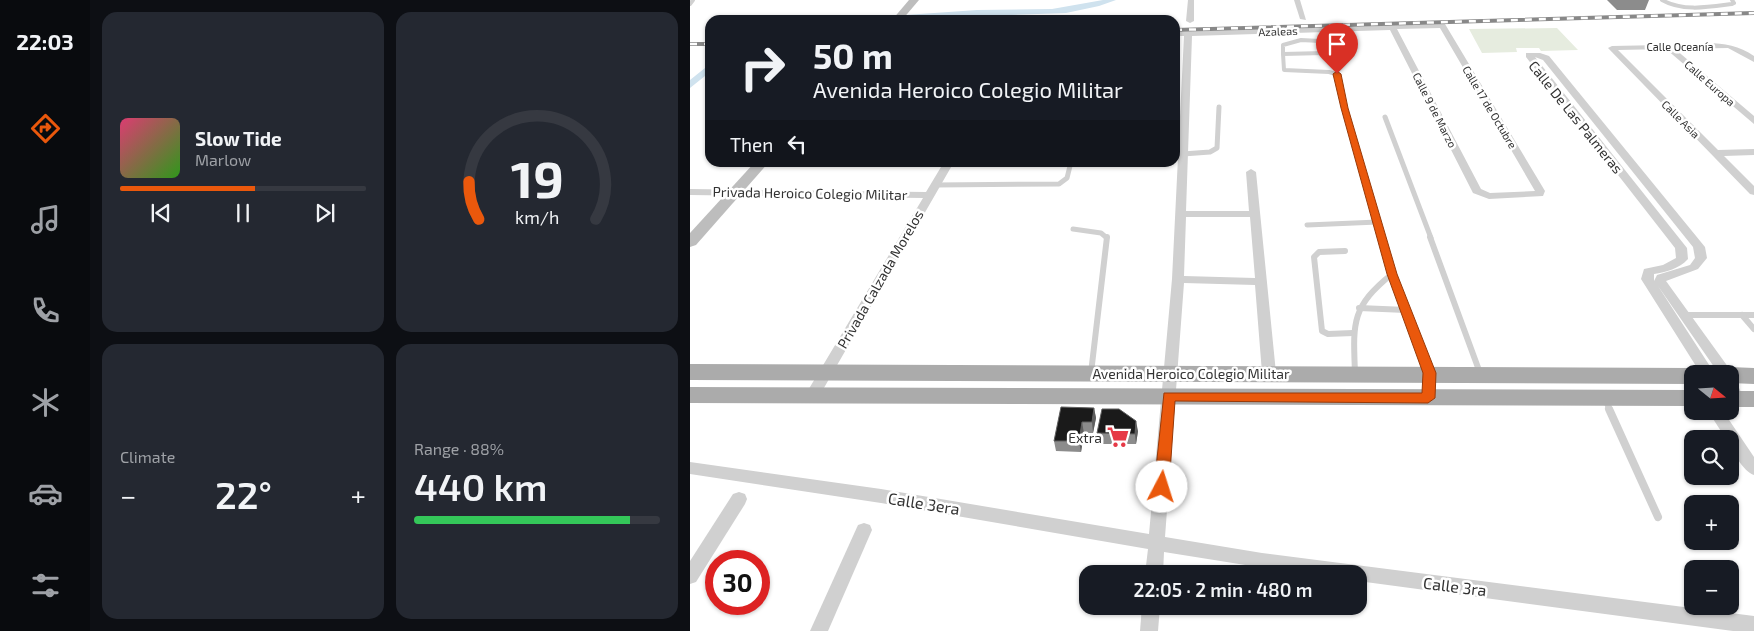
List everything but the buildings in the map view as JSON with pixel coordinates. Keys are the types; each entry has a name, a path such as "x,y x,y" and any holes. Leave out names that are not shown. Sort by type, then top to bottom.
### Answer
{"main road":[{"name":"Avenida Heroico Colegio Militar","path":"690,372 1480,373 1684,376"},
{"path":"1739,375 1754,376"},
{"name":"Avenida Heroico Colegio Militar","path":"690,395 1684,398"}],"street":[{"path":"901,15 914,0"},
{"path":"1190,0 1190,21"},
{"path":"1298,0 1304,18"},
{"name":"Azaleas","path":"1180,34 1442,26"},
{"name":"Calle 17 de Octubre","path":"1442,26 1538,188 1539,194 1489,196 1477,192"},
{"name":"Calle 9 de Marzo","path":"1394,28 1477,192"},
{"path":"1155,565 1172,374 1178,279 1188,34"},
{"name":"Calle Europa","path":"1666,45 1754,121"},
{"name":"Calle Oceanía","path":"1617,46 1725,46 1742,51 1754,60"},
{"name":"Calle Asia","path":"1617,46 1612,48 1613,50 1754,192"},
{"name":"Calle De Las Palmeras","path":"1682,259 1681,248 1529,56 1540,55 1546,58 1700,247 1701,258 1698,262"},
{"path":"1588,131 1605,130"},
{"path":"1715,153 1754,152"},
{"path":"690,242 758,167"},
{"name":"Privada Calzada Morelos","path":"812,396 946,167"},
{"path":"1251,172 1269,373"},
{"name":"Privada Heroico Colegio Militar","path":"690,192 933,190"},
{"path":"1181,214 1256,214"},
{"path":"1702,365 1647,278 1648,272 1667,268 1682,259 1698,262 1694,267 1660,280 1662,286 1719,365"},
{"path":"1178,279 1262,282"},
{"path":"1721,420 1754,469"},
{"name":"Calle 3era","path":"690,468 881,496 1157,541"},
{"path":"690,576 739,499"},
{"path":"819,631 864,530"},
{"name":"Calle 3ra","path":"1157,541 1262,561 1708,625 1754,625"},
{"path":"1149,631 1150,615"}],"lane":[{"path":"690,4 693,0"},
{"path":"1662,0 1684,6 1729,5 1734,3 1732,0"},
{"path":"1283,54 1319,54 1327,51 1322,42 1318,40 1288,41 1283,45 1283,54 1285,71 1329,72 1338,75 1344,108 1392,274 1429,373 1428,398"},
{"path":"1183,154 1210,152 1217,148 1219,106"},
{"path":"1384,116 1435,248 1480,373"},
{"path":"933,190 1059,184 1067,178 1070,167"},
{"path":"1307,225 1378,222"},
{"path":"1073,229 1101,233 1107,236 1091,373"},
{"path":"1345,251 1320,252 1314,257 1322,331 1328,334 1353,333"},
{"path":"1355,373 1353,333 1359,308 1374,288 1392,274"},
{"path":"1359,308 1406,310"},
{"path":"1682,314 1754,315"},
{"path":"1742,315 1754,329"},
{"path":"1604,398 1658,517"}],"shaded area":[{"path":"1557,28 1578,50 1541,51 1539,48 1516,48 1517,52 1482,53 1469,29"}],"waterway":[{"path":"938,15 1066,10 1112,0"},
{"path":"690,85 705,72"}],"railway":[{"path":"1180,30 1754,13"},
{"path":"690,44 705,44"}],"place":[{"name":"Extra","path":"1118,437"}],"route":[{"path":"1162,487 1169,396 1428,398 1429,373 1392,274 1374,205 1344,108 1337,74"}]}
